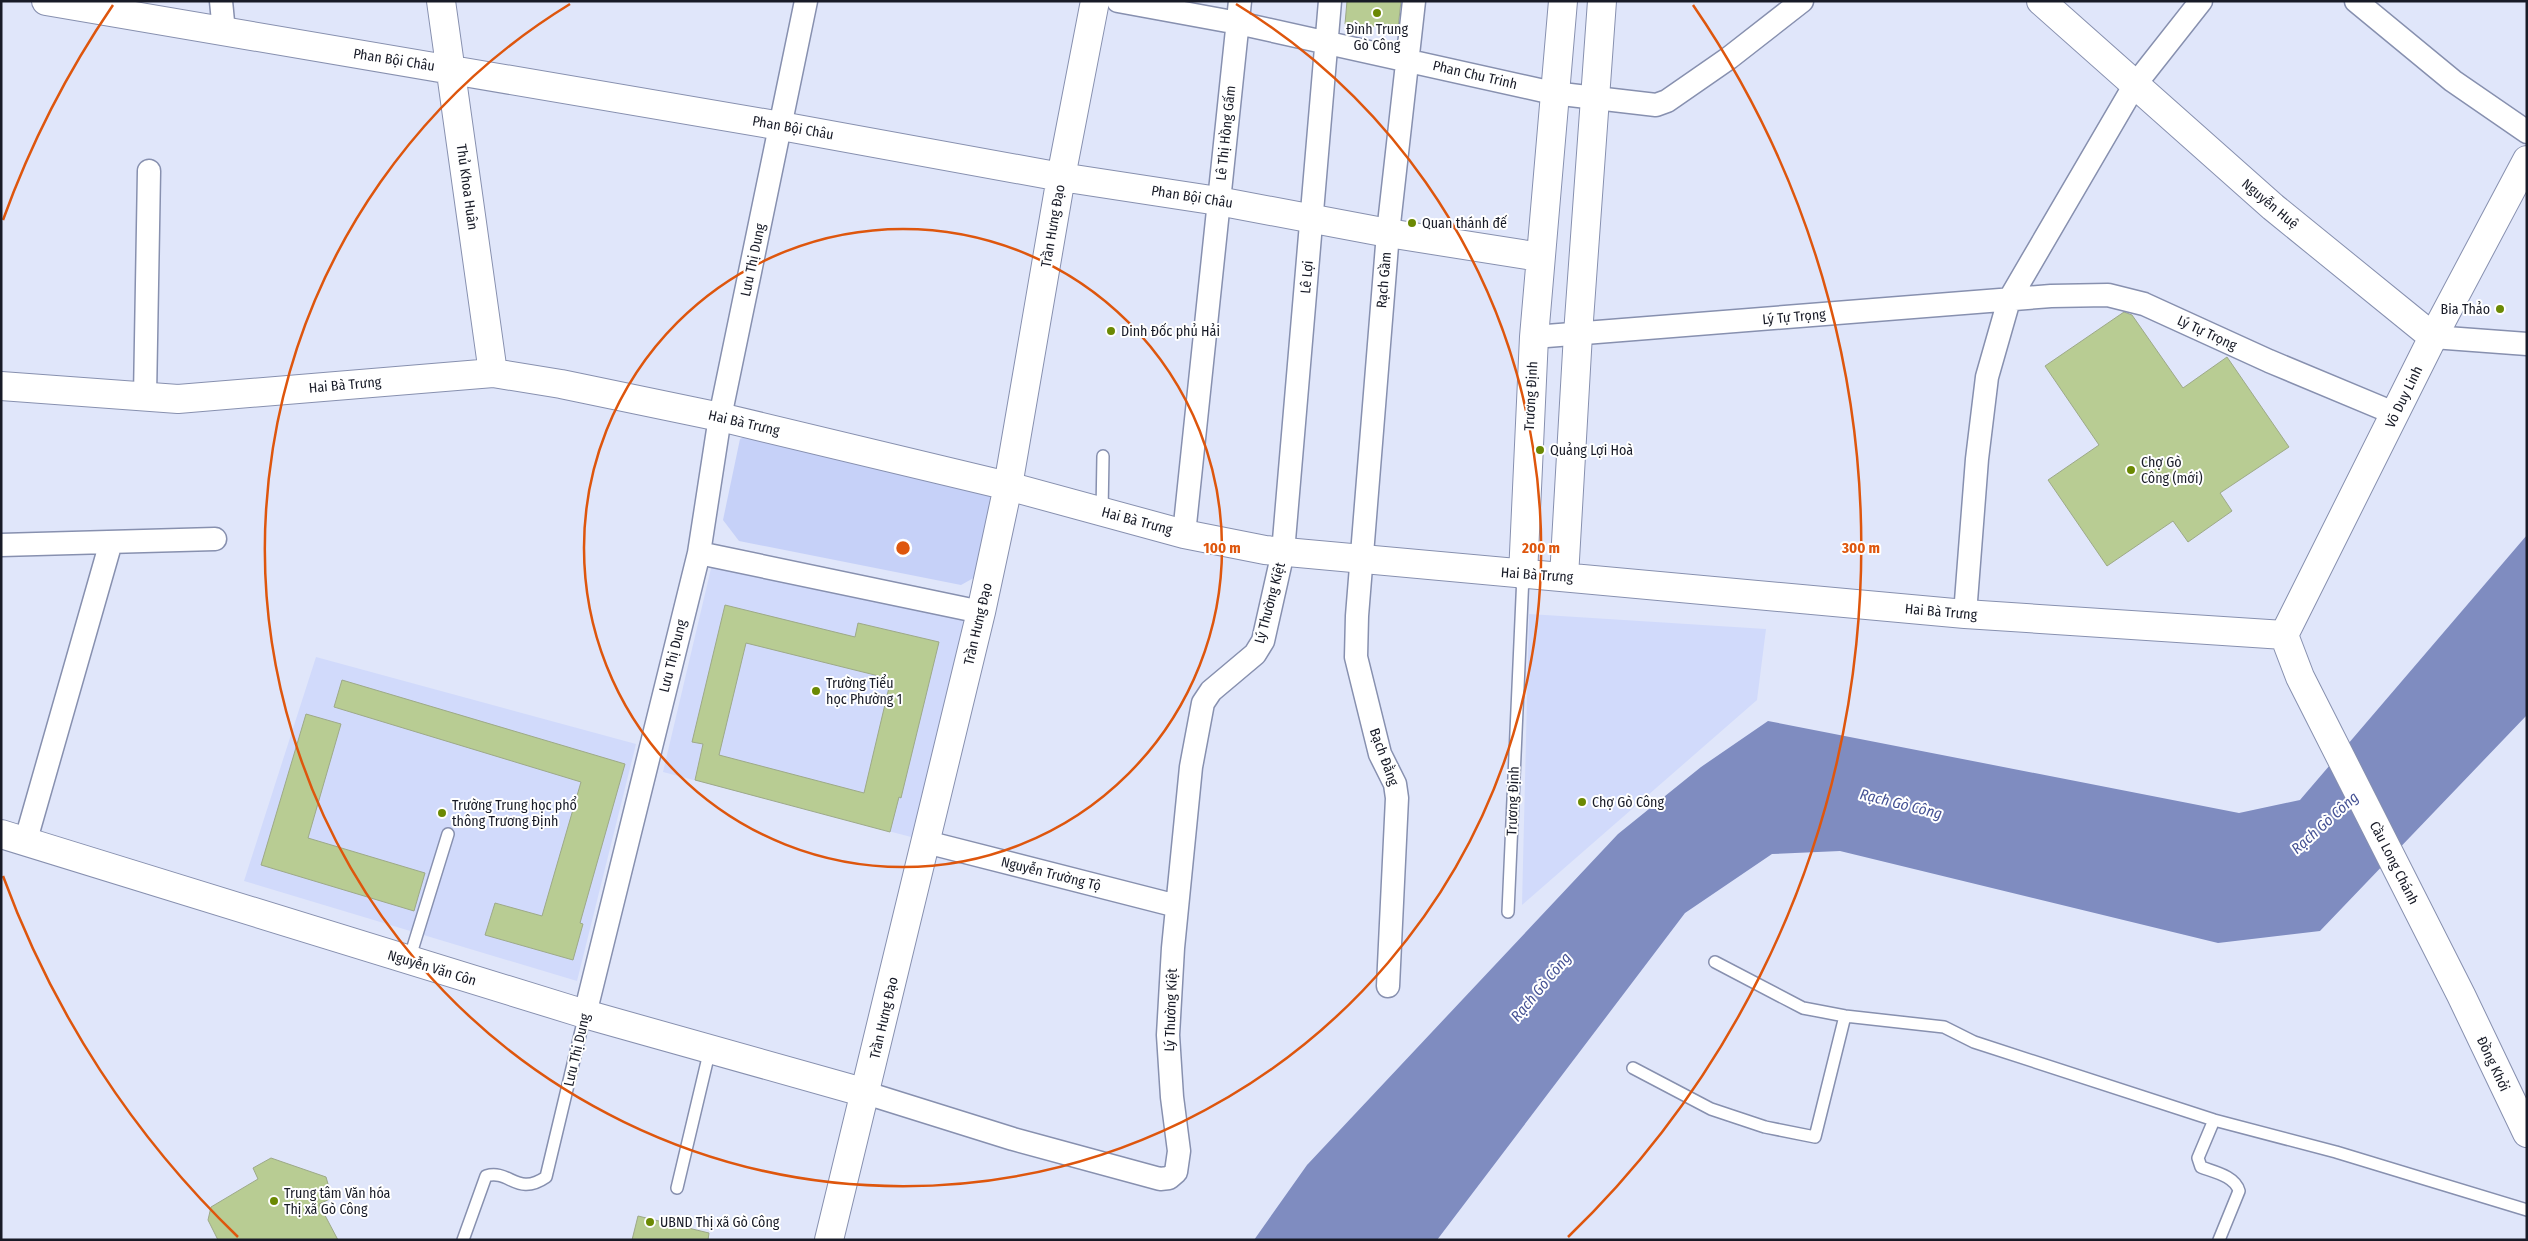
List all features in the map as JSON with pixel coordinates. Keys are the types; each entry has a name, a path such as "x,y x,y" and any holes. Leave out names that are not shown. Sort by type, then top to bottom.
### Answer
{"street":[{"name":"Phan Bội Châu","path":"46,1 781,126 1062,177 1218,201 1388,233 1540,257"},
{"path":"221,1 224,32"},
{"name":"Thủ Khoa Huân","path":"441,1 493,373"},
{"name":"Lưu Thị Dung","path":"585,1014 699,553 720,417 806,1"},
{"name":"Trần Hưng Đạo","path":"829,1240 981,612 1008,486 1095,1"},
{"name":"Phan Chu Trinh","path":"1118,1 1238,23 1327,44 1408,59 1553,93 1596,100 1656,105 1667,101 1728,58 1802,1"},
{"name":"Lê Thị Hồng Gấm","path":"1184,534 1240,1"},
{"name":"Lê Lợi","path":"1283,552 1330,1"},
{"name":"Rạch Gầm","path":"1362,560 1388,233 1414,1"},
{"name":"Trương Định","path":"1523,575 1534,337 1553,93 1563,1"},
{"path":"1564,577 1578,334 1602,1"},
{"name":"Nguyễn Huệ","path":"2041,1 2134,86 2273,208 2433,337"},
{"path":"1965,614 1977,459 1987,377 2009,300 2134,86 2201,1"},
{"path":"2356,1 2453,81 2527,132"},
{"name":"Võ Duy Linh","path":"2284,635 2433,337 2527,160"},
{"path":"145,396 150,171"},
{"name":"Lý Tự Trọng","path":"1534,337 2051,296 2108,295 2144,304 2269,361 2396,414"},
{"path":"2433,337 2527,344"},
{"name":"Hai Bà Trưng","path":"1,386 188,398 493,373 561,384 720,417 1008,486 1184,534 1283,552 1965,614 2284,635"},
{"path":"1,545 215,539"},
{"path":"13,839 111,542"},
{"name":"Lý Thường Kiệt","path":"866,1093 1013,1139 1160,1179 1169,1178 1176,1172 1179,1151 1172,1097 1168,1035 1176,906 1192,767 1203,703 1212,691 1255,654 1263,641 1283,552"},
{"path":"699,553 981,612"},
{"name":"Bạch Đằng","path":"1362,560 1356,657 1380,754 1395,784 1398,798 1388,986"},
{"name":"Cầu Long Chánh","path":"2284,635 2300,677 2461,995"},
{"name":"Nguyễn Văn Côn","path":"13,839 585,1014 866,1093"},
{"name":"Nguyễn Trường Tộ","path":"926,842 1176,906"},
{"name":"Đồng Khởi","path":"2461,995 2527,1133"}],"lane":[{"path":"1102,512 1103,456"},
{"name":"Trương Định","path":"1508,912 1523,575"},
{"path":"409,960 448,834"},
{"path":"1715,962 1803,1008 1845,1016 1944,1027 1974,1042 2214,1120 2336,1152 2527,1210"},
{"name":"Lưu Thị Dung","path":"463,1240 486,1176 493,1174 524,1185 537,1183 546,1177 585,1014"},
{"path":"1633,1068 1711,1109 1765,1127 1815,1137 1845,1016"},
{"path":"677,1188 710,1049"},
{"path":"2214,1120 2198,1158 2198,1163 2201,1167 2232,1180 2237,1184 2239,1191 2219,1240"}],"shaded area":[{"path":"765,427 987,482 997,499 979,575 961,585 739,541 723,520 740,439"},
{"name":"Trường Tiểu học Phường 1","path":"713,560 968,609 915,838 663,772"},
{"name":"Chợ Gò Công","path":"1529,614 1766,629 1757,700 1522,905"},
{"name":"Trường Trung học phổ thông Trương Định","path":"316,657 636,744 577,981 244,881"}],"water":[{"name":"Rạch Gò Công","path":"2527,535 2527,715 2320,931 2218,943 1840,851 1772,854 1685,913 1437,1240 1254,1240 1307,1165 1618,834 1701,767 1768,721 2239,813 2300,800"}],"building":[{"name":"Đình Trung Gò Công","path":"1347,1 1401,1 1398,28 1345,24"},
{"path":"2124,312 2132,315 2183,388 2227,357 2289,447 2220,493 2232,511 2188,542 2173,521 2107,566 2048,480 2099,445 2045,366"},
{"path":"725,605 855,637 858,623 939,642 901,798 899,797 890,832 695,780 703,744 692,742","holes":["746,643 891,679 864,793 719,755"]},
{"path":"342,680 625,764 580,923 583,924 573,960 485,935 495,903 542,916 581,782 334,707"},
{"path":"306,714 341,724 308,838 425,873 414,911 261,865"},
{"name":"Trung tâm Văn hóa Thị xã Gò Công","path":"271,1158 326,1177 332,1198 319,1204 338,1240 218,1240 208,1220 211,1207 258,1179 253,1168"},
{"name":"UBND Thị xã Gò Công","path":"638,1216 709,1233 708,1240 632,1240"}],"place":[{"name":"Đình Trung Gò Công","path":"1377,13"},
{"name":"Quan thánh đế","path":"1412,223"},
{"name":"Bia Thảo","path":"2500,309"},
{"name":"Dinh Đốc phủ Hải","path":"1111,331"},
{"name":"Quảng Lợi Hoà","path":"1540,450"},
{"name":"Chợ Gò Công (mới)","path":"2131,470"},
{"name":"Trường Tiểu học Phường 1","path":"816,691"},
{"name":"Chợ Gò Công","path":"1582,802"},
{"name":"Trường Trung học phổ thông Trương Định","path":"442,813"},
{"name":"Trung tâm Văn hóa Thị xã Gò Công","path":"274,1201"},
{"name":"UBND Thị xã Gò Công","path":"650,1222"}]}
